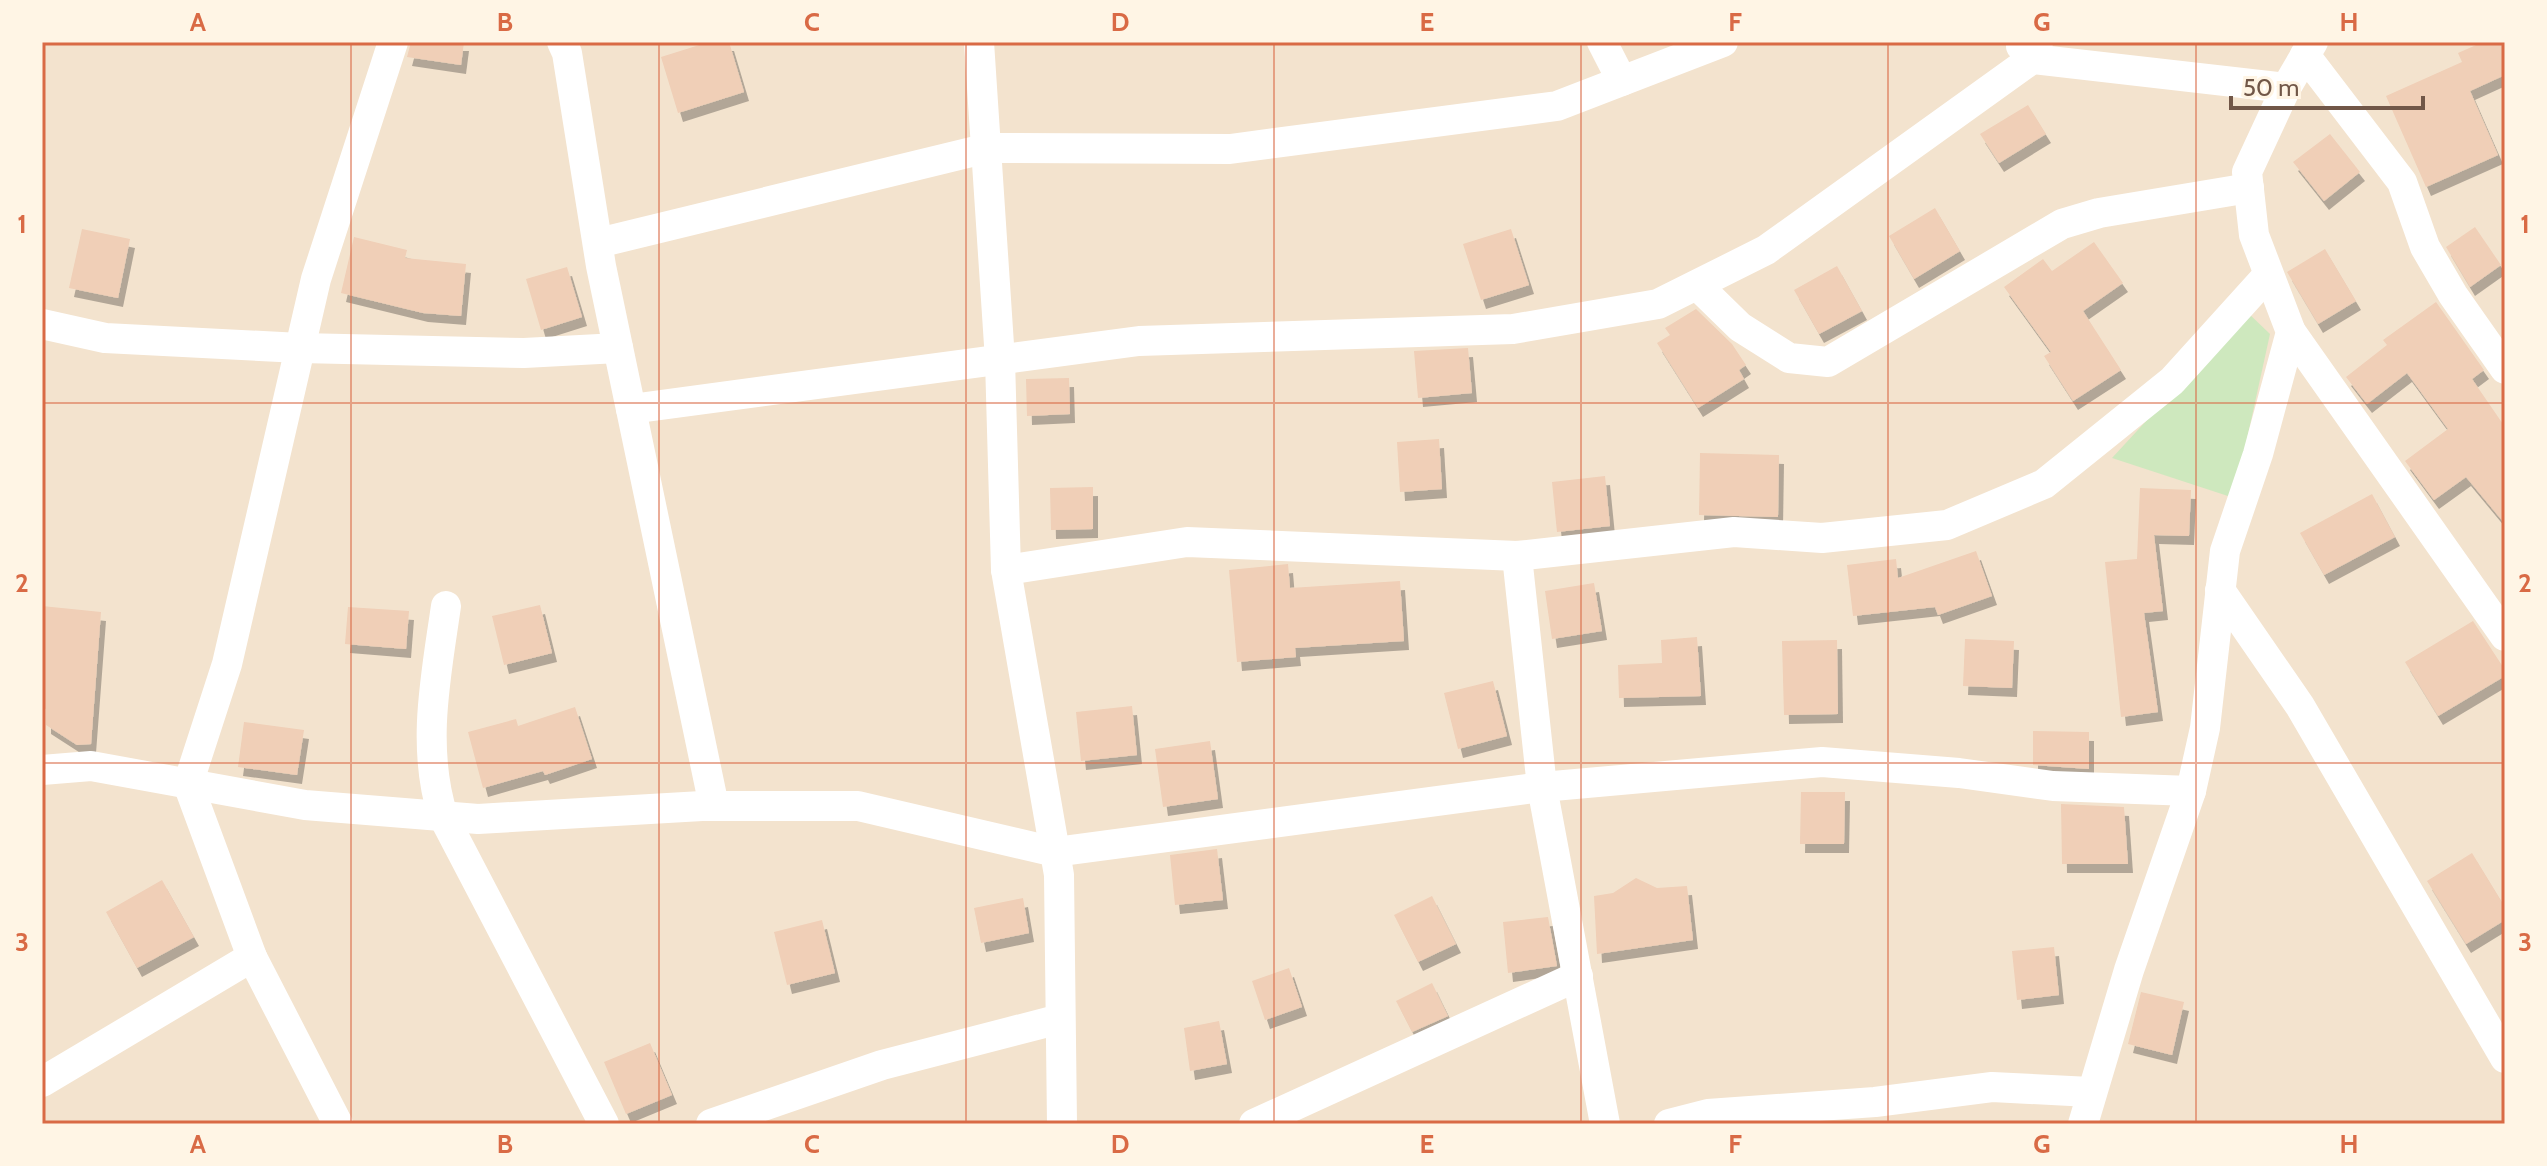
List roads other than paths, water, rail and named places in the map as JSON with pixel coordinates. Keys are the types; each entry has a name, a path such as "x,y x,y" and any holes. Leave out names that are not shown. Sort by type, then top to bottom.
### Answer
{"street":[{"path":"338,1124 252,957 188,784 227,664 316,279 393,42"},
{"path":"562,42 567,53 618,348 714,806"},
{"path":"979,42 1000,360 1006,570 1059,875 1062,1124"},
{"path":"1602,42 1622,81"},
{"path":"598,243 988,148 1230,149 1557,106 1723,42"},
{"path":"631,409 1139,341 1513,329 1658,304 1766,250 2029,48 2286,88"},
{"path":"2505,369 2453,295 2425,247 2402,182 2309,49 2286,88 2247,172 2254,235 2267,276 2291,332 2505,636"},
{"path":"1697,285 1740,327 1789,358 1828,362 2062,224 2099,213 2249,188"},
{"path":"1006,570 1187,542 1517,556 1734,532 1822,538 1947,525 2044,484 2172,381 2267,276"},
{"path":"42,324 105,338 300,348 524,353 618,348"},
{"path":"2083,1124 2090,1092 2191,791 2205,728 2225,551 2258,454 2291,332"},
{"path":"1517,556 1542,787 1605,1124"},
{"path":"2220,590 2300,706 2505,1058"},
{"path":"446,606 431,708 433,785 443,816 604,1124"},
{"path":"42,770 91,766 305,805 478,819 714,806 858,806 1055,852 1542,787 1822,762 1959,773 2053,786 2191,791"},
{"path":"42,1082 252,957"},
{"path":"1254,1124 1578,976"},
{"path":"711,1124 882,1065 1060,1019"},
{"path":"1669,1124 1708,1114 1875,1102 1992,1087 2090,1092"}]}
